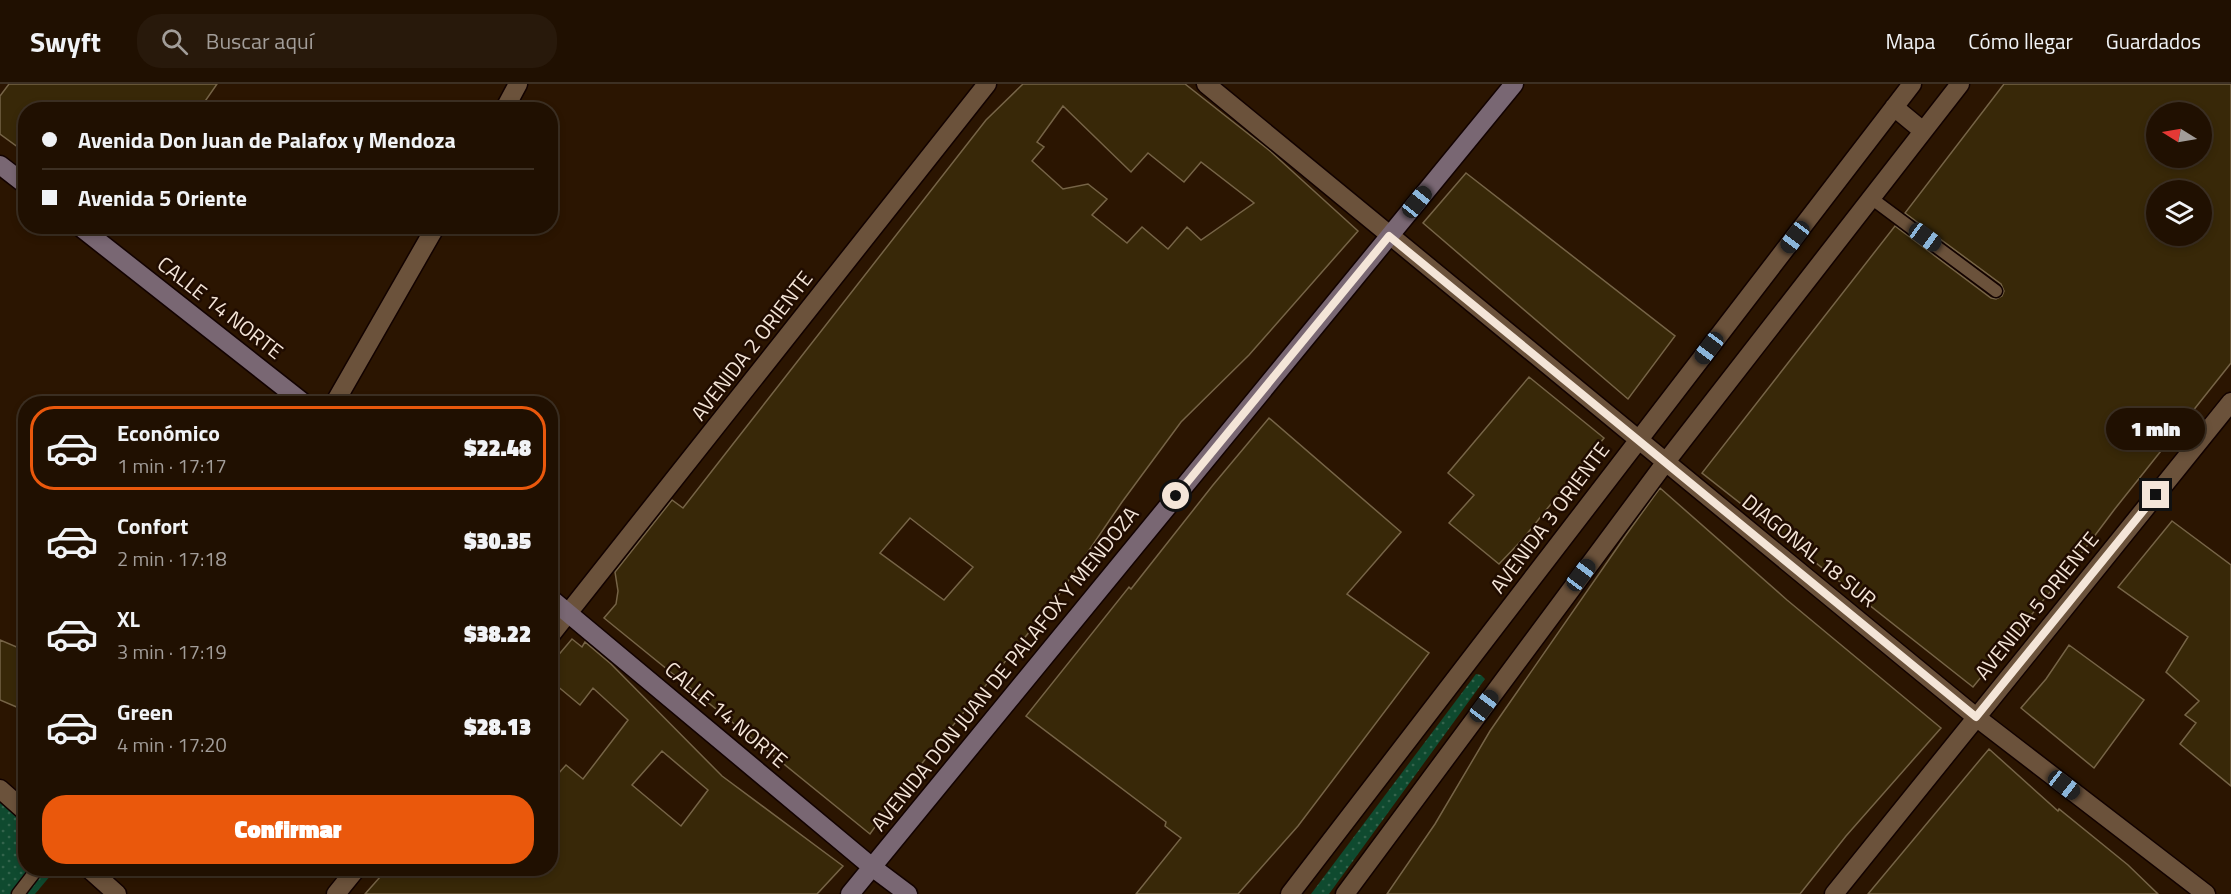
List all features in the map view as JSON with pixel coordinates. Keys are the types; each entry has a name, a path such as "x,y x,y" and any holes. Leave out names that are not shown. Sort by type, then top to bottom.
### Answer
{"main road":[{"name":"AVENIDA DON JUAN DE PALAFOX Y MENDOZA","path":"850,894 1514,84"},
{"path":"0,165 18,179"},
{"name":"CALLE 14 NORTE","path":"89,234 295,396"},
{"name":"CALLE 14 NORTE","path":"558,604 872,867 908,894"}],"street":[{"path":"508,102 518,84"},
{"name":"AVENIDA 2 ORIENTE","path":"558,627 987,84"},
{"name":"DIAGONAL 18 SUR","path":"1206,84 1976,717 2206,894"},
{"name":"AVENIDA 3 ORIENTE","path":"1290,894 1912,84"},
{"path":"1345,894 1665,463 1960,84"},
{"path":"1894,107 1923,131"},
{"path":"339,396 431,234"},
{"name":"AVENIDA 5 ORIENTE","path":"1834,894 2231,402"},
{"path":"0,789 18,805"},
{"path":"97,876 117,894"},
{"path":"336,894 351,876"}],"lane":[{"path":"1871,198 1996,291"},
{"path":"18,894 32,876"}],"green space":[{"path":"1476,674 1485,679 1329,894 1311,894"},
{"path":"0,794 18,809 18,876 50,876 35,894 0,894"}],"building":[{"path":"9,84 217,84 205,102 18,102 18,147 0,134 0,96"},
{"path":"1023,84 1185,84 1270,151 1358,231 1249,355 1181,422 1122,502 1053,603 910,778 870,834 604,618 616,604 618,591 615,572 672,500 683,508 986,120","holes":["1063,106 1131,172 1148,153 1184,182 1201,162 1254,203 1201,240 1187,227 1168,249 1142,227 1127,243 1092,215 1107,199 1088,184 1063,189 1032,161 1044,147 1037,142","910,518 973,567 944,600 880,553"]},
{"path":"2004,84 2231,84 2231,363 1973,687 1702,473 1895,226 1991,298 1996,299 2002,296 2004,291 2001,284 1905,213"},
{"path":"1466,173 1675,336 1628,399 1423,223"},
{"path":"1529,377 1604,438 1522,540 1499,564 1449,523 1474,495 1448,473"},
{"path":"1269,418 1401,532 1347,594 1429,653 1298,826 1238,894 1136,894 1181,838 1165,826 1166,822 1026,716"},
{"path":"1660,488 1787,600 1941,728 1846,836 1800,894 1387,894 1435,824 1490,731"},
{"path":"2172,521 2231,565 2231,786 2180,744 2196,723 2185,715 2199,701 2166,672 2188,637 2118,587"},
{"path":"572,639 582,647 585,642 611,664 722,776 843,866 817,894 365,894 381,876 558,876 558,774 566,765 583,779 628,720 593,688 580,705 558,687 558,656","holes":["662,751 708,790 681,826 632,785"]},
{"path":"0,640 18,648 18,708 0,700"},
{"path":"2069,645 2144,700 2094,768 2021,708 2046,679"},
{"path":"1989,749 2058,811 2059,809 2128,865 2158,894 1868,894"}],"route":[{"path":"1176,496 1389,236 1976,717 2156,495"}]}
